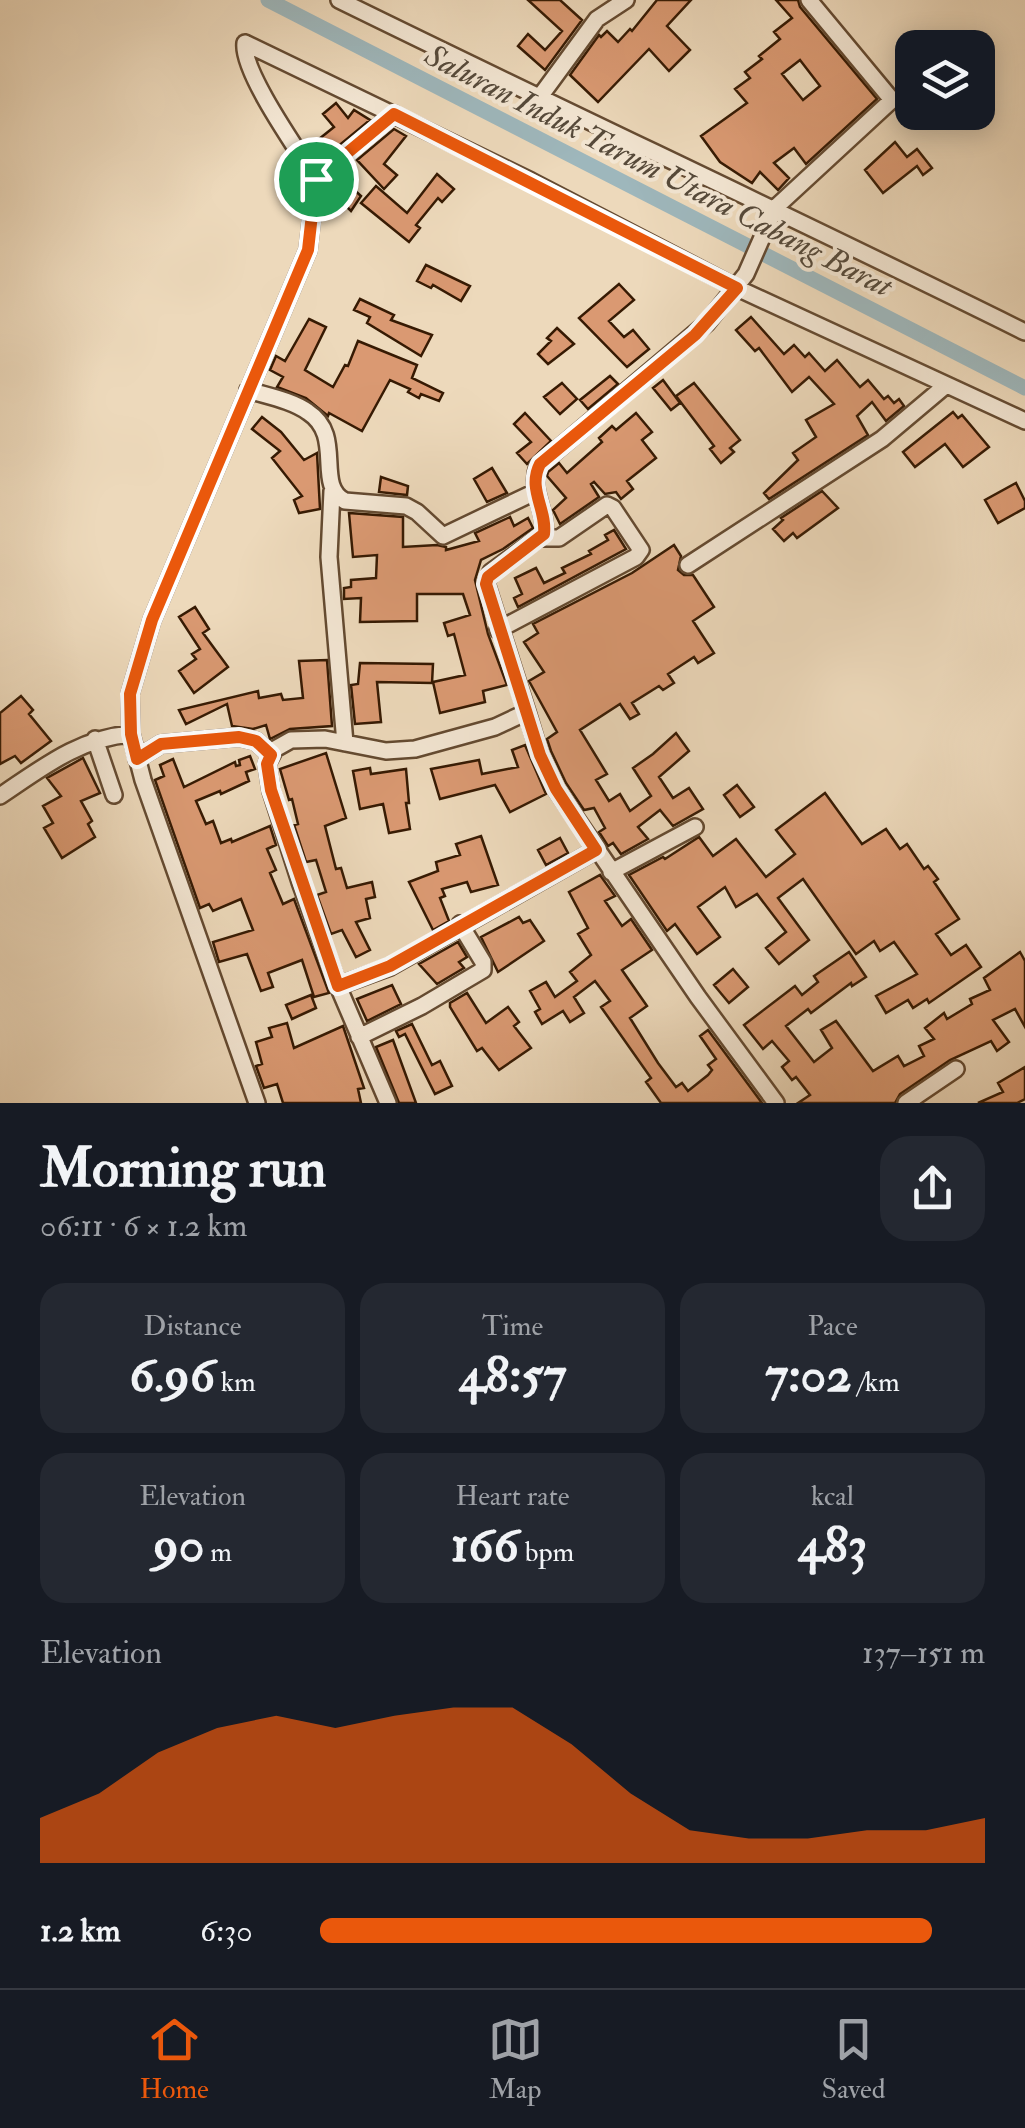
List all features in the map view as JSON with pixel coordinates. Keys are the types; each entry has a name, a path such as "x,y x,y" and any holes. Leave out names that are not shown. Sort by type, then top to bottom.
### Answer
{"street":[{"path":"339,0 773,214 1025,332"},
{"path":"538,98 597,19 626,0"},
{"path":"776,1103 611,872 548,774 486,584 488,577 541,538 546,528 535,492 540,464 695,335 741,281 773,214 892,100 809,0"},
{"path":"258,1103 137,759 131,734 130,694 152,620 308,250 316,179 260,90 244,51 245,43 741,281 945,386 1025,421"},
{"path":"316,179 394,114"},
{"path":"688,565 882,440 945,386"},
{"path":"248,390 306,410 318,420 328,445 332,492 329,557 345,743"},
{"path":"332,492 346,501 406,506 443,536 535,492"},
{"path":"498,630 641,550 607,505 561,537 541,538"},
{"path":"388,1103 338,986 271,790 267,764 282,744 291,740 325,739 386,751 415,750 527,712"},
{"path":"0,796 73,748 95,739 131,734"},
{"path":"137,759 161,744 239,737 256,741 271,755"},
{"path":"95,739 114,795"},
{"path":"611,872 695,827"},
{"path":"338,986 390,966 596,850"},
{"path":"359,1037 412,1012 483,970 460,924"},
{"path":"906,1103 956,1069"}],"building":[{"path":"528,0 560,0 582,20 545,70 518,46 528,34 545,50 562,31"},
{"path":"657,0 691,0 667,26 690,50 669,71 649,49 598,102 570,75 599,35 607,31 618,42"},
{"path":"776,0 798,0 877,99 806,164 794,148 774,163 789,178 778,190 760,172 752,183 720,162 701,136 747,103 735,89 750,78 745,72 762,59 759,56 780,39 774,32 792,18","holes":["800,60 820,86 803,100 782,74"]},
{"path":"336,103 348,118 354,110 370,120 319,162 309,147 334,127 323,114"},
{"path":"394,129 406,136 384,164 397,175 384,189 357,160"},
{"path":"895,142 907,157 917,149 932,168 923,175 917,166 883,193 865,170"},
{"path":"437,174 454,189 442,202 438,198 416,225 420,228 409,242 361,203 376,186 407,213"},
{"path":"340,177 361,196 351,211 329,189"},
{"path":"426,265 470,286 461,301 417,281"},
{"path":"619,284 634,300 609,321 624,337 633,330 649,349 627,367 579,318"},
{"path":"360,299 394,315 391,320 432,335 421,356 367,323 370,317 354,310"},
{"path":"751,317 784,354 794,345 805,357 809,353 825,371 837,360 860,387 868,380 884,399 888,396 894,403 899,399 904,406 886,421 872,402 857,416 868,435 769,499 764,493 798,460 793,453 816,437 806,420 834,404 809,377 792,392 759,348 755,351 736,330"},
{"path":"309,319 326,327 305,370 333,387 345,365 348,366 358,341 417,365 412,378 443,393 439,401 421,394 419,398 390,380 362,431 329,413 328,416 306,398 277,387 283,377 270,370 276,356 285,361"},
{"path":"557,328 574,344 548,364 538,354"},
{"path":"610,376 618,384 588,409 580,400"},
{"path":"663,380 680,403 671,410 653,388"},
{"path":"562,383 577,399 560,414 544,397"},
{"path":"694,383 740,440 730,448 734,452 721,463 710,449 714,446 676,396"},
{"path":"953,412 958,418 962,415 989,447 963,467 945,444 915,467 903,452"},
{"path":"525,413 551,441 527,464 517,453 531,442 514,424"},
{"path":"636,413 652,432 642,440 656,458 627,481 633,489 621,499 616,492 605,494 594,482 591,484 599,497 560,524 553,510 566,498 547,476 548,472 559,463 567,473 602,442 599,438 612,426 616,430"},
{"path":"262,417 281,432 304,460 317,453 320,509 299,513 294,500 302,496 272,458 280,451 252,429"},
{"path":"492,468 507,493 487,502 474,479"},
{"path":"381,477 408,486 407,495 379,492"},
{"path":"1016,483 1025,508 998,523 985,500"},
{"path":"822,491 838,508 797,538 793,533 784,541 773,529 781,518"},
{"path":"349,513 403,517 403,547 437,545 446,550 479,541 475,533 510,517 514,526 528,518 533,528 481,560 475,580 488,634 507,685 483,691 485,702 440,713 433,682 465,675 454,634 448,636 444,623 470,615 463,594 417,594 417,621 360,622 361,598 344,599 344,588 351,587 351,580 376,578 377,555 353,557"},
{"path":"614,530 626,549 518,607 514,598 522,594 515,578 536,568 544,583 565,573 562,568 591,554 589,551 608,540 605,535"},
{"path":"674,545 681,556 678,570 693,575 714,607 693,621 714,653 698,663 694,657 668,674 674,683 663,690 659,686 632,703 639,714 630,719 620,704 580,730 607,774 596,780 609,801 620,794 630,811 651,796 633,768 676,733 689,751 659,777 673,798 689,788 703,809 673,826 660,810 638,827 648,839 621,854 613,843 608,846 599,832 605,828 594,808 584,810 551,751 547,739 557,732 529,681 544,672 524,642 538,633 533,624 632,573"},
{"path":"195,607 209,629 203,633 228,667 194,693 179,671 196,659 192,654 200,649 179,617"},
{"path":"327,660 332,726 290,729 270,739 266,725 253,729 232,726 227,704 186,724 179,710 258,691 259,698 281,694 283,700 303,698 299,661"},
{"path":"360,663 433,664 432,683 377,682 381,722 355,724 351,685 358,684"},
{"path":"21,696 33,710 29,714 51,741 21,763 15,756 0,764 0,713"},
{"path":"525,745 546,794 510,812 495,785 440,799 431,769 479,760 482,774 518,767 512,750"},
{"path":"326,753 346,818 325,826 336,869 341,868 347,888 372,882 375,897 366,899 370,918 356,922 370,950 356,957 342,930 331,934 317,895 326,892 316,860 306,862 294,825 298,824 292,799 289,800 280,769"},
{"path":"250,756 255,769 246,772 249,781 196,801 206,824 213,821 221,843 270,826 276,845 267,849 276,870 270,873 283,904 294,899 329,993 314,997 302,960 268,973 273,987 261,991 247,954 219,962 213,942 253,930 241,899 213,911 209,904 200,908 155,780 164,776 160,765 173,759 184,787 235,762 240,765 239,760"},
{"path":"83,758 100,793 81,801 92,821 88,824 95,837 62,858 44,828 53,823 43,806 61,796 47,778"},
{"path":"370,768 371,774 406,769 410,829 389,833 383,804 360,809 353,771"},
{"path":"737,785 754,807 740,817 724,795"},
{"path":"825,793 862,844 886,829 900,849 907,844 924,869 928,866 938,879 934,882 959,919 936,934 951,955 966,945 981,967 929,1003 927,999 913,1008 908,1000 886,1013 876,996 917,974 894,942 880,951 874,941 856,954 803,879 778,898 809,940 779,964 766,948 786,932 757,894 736,907 725,887 698,907 720,937 697,954 675,924 667,931 629,875 665,859 699,837 713,856 736,839 766,877 795,854 776,830"},
{"path":"481,836 498,885 471,892 467,882 442,889 445,896 440,898 449,921 433,930 409,882 438,871 436,862 460,855 456,844"},
{"path":"560,838 568,853 546,865 538,850"},
{"path":"600,875 615,896 605,901 622,926 631,919 652,950 622,970 647,1006 630,1018 658,1063 676,1087 682,1083 688,1091 708,1075 712,1070 708,1065 716,1059 700,1036 708,1030 762,1103 661,1103 646,1082 651,1078 601,1007 610,1001 595,981 574,997 584,1013 570,1022 563,1011 542,1024 535,1012 540,1009 530,991 546,982 555,997 577,981 570,972 591,955 578,934 588,928 569,892"},
{"path":"519,917 523,923 530,920 544,941 498,972 481,937"},
{"path":"458,942 467,957 459,962 464,968 437,984 419,964"},
{"path":"849,952 866,977 852,986 851,983 811,1013 808,1009 786,1026 814,1062 832,1048 821,1030 836,1021 873,1071 898,1056 904,1066 924,1056 919,1046 934,1039 925,1028 944,1013 947,1019 972,1004 970,999 990,990 984,978 1020,952 1025,961 1025,1027 1015,1009 993,1020 1009,1042 997,1051 991,1041 950,1060 900,1094 895,1103 798,1103 810,1095 782,1067 789,1061 772,1041 763,1049 744,1025 795,986 802,995 818,982 814,976"},
{"path":"733,969 748,987 729,1003 714,985"},
{"path":"392,985 401,1004 367,1021 357,999"},
{"path":"467,993 486,1023 508,1007 519,1022 514,1026 531,1048 499,1070 482,1048 477,1051 450,1007 450,1003"},
{"path":"311,995 316,1008 292,1019 286,1005"},
{"path":"287,1023 294,1048 343,1026 364,1088 358,1089 361,1103 283,1103 277,1084 264,1088 256,1066 262,1064 256,1042 272,1037 269,1028"},
{"path":"412,1024 432,1065 440,1061 452,1086 435,1094 405,1034 399,1037 396,1031"},
{"path":"393,1040 416,1103 399,1103 376,1047"},
{"path":"1025,1067 1025,1099 1017,1103 978,1103 1003,1092 998,1083"}],"waterway":[{"name":"Saluran Induk Tarum Utara Cabang Barat","path":"268,0 1025,388"}],"route":[{"path":"394,114 737,288 695,335 540,464 534,482 546,528 544,534 492,572 486,584 540,755 556,789 596,850 390,966 338,986 271,790 267,764 271,755 256,741 239,737 161,744 137,759 131,734 130,694 152,620 308,250 316,179 394,114"}]}
